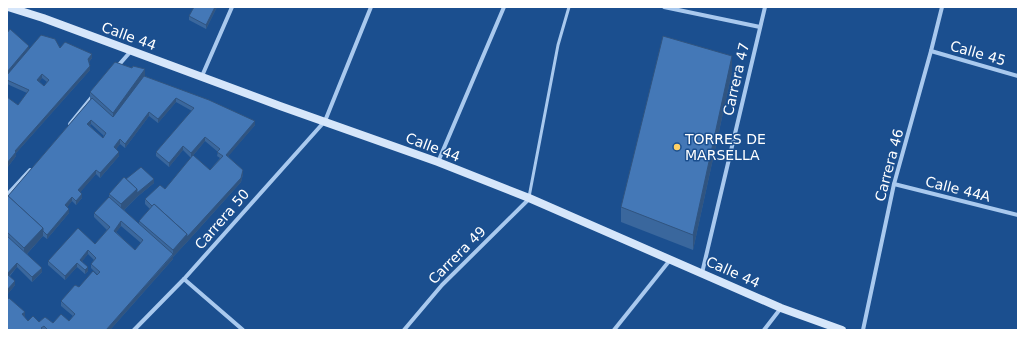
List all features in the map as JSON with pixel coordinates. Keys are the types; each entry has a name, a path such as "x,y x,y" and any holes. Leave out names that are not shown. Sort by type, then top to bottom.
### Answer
{"main road":[{"name":"Calle 44","path":"8,7 131,50 280,106 438,162 529,198 671,258 781,308 842,330"}],"street":[{"path":"202,76 232,7"},
{"name":"Carrera 50","path":"134,330 184,279 324,121 371,7"},
{"path":"438,162 504,7"},
{"path":"664,7 760,27"},
{"name":"Carrera 47","path":"702,273 765,7"},
{"name":"Carrera 46","path":"863,330 894,184 942,7"},
{"path":"111,74 131,50"},
{"name":"Calle 45","path":"931,51 1018,76"},
{"path":"67,127 96,92"},
{"path":"7,195 32,168"},
{"name":"Calle 44A","path":"894,184 1018,215"},
{"name":"Carrera 49","path":"404,330 442,285 529,198"},
{"path":"614,330 671,258"},
{"path":"184,279 243,330"},
{"path":"764,330 781,308"}],"lane":[{"path":"529,198 558,46 569,7"}],"building":[{"path":"194,7 215,7 206,25 189,16"},
{"path":"10,29 29,46 7,72 7,33"},
{"path":"41,35 55,39 60,48 65,42 92,54 88,59 90,66 15,151 16,152 7,163 7,97 18,105 29,90 7,80 7,75","holes":["42,74 49,80 44,86 37,80"]},
{"name":"TORRES DE MARSELLA","path":"663,36 732,56 693,235 621,207"},
{"path":"115,62 132,68 133,66 145,69 113,113 90,92"},
{"path":"144,76 209,100 255,121 226,155 243,170 241,178 187,237 187,234 154,204 152,206 145,199 160,185 165,189 193,155 210,170 223,156 217,152 220,149 205,137 191,153 183,146 169,163 156,152 194,108 176,98 158,119 149,112 125,144 120,139 114,147 119,152 100,173 96,170 78,190 82,194 76,201 72,197 65,205 69,209 47,235 43,231 43,228 8,196 92,98 113,117","holes":["91,120 106,133 103,138 87,124"]},
{"path":"141,167 154,179 137,193 137,189 126,179"},
{"path":"124,177 137,189 121,204 109,194"},
{"path":"7,195 43,228 24,248 7,232"},
{"path":"109,197 173,254 106,330 48,330 44,326 41,328 43,330 7,330 7,300 9,298 25,312 22,314 28,321 33,316 39,322 45,317 53,323 61,314 69,321 75,314 61,301 75,285 79,287 93,271 97,275 100,272 91,264 96,258 88,250 80,260 88,267 85,270 77,263 65,276 48,261 78,228 95,244 110,227 94,213","holes":["121,221 143,240 135,250 114,231"]},
{"path":"154,204 187,234 173,250 139,221"},
{"path":"7,236 42,268 32,277 17,263 7,274"},
{"path":"7,274 15,281 7,290"}],"place":[{"name":"TORRES DE MARSELLA","path":"677,147"}]}
